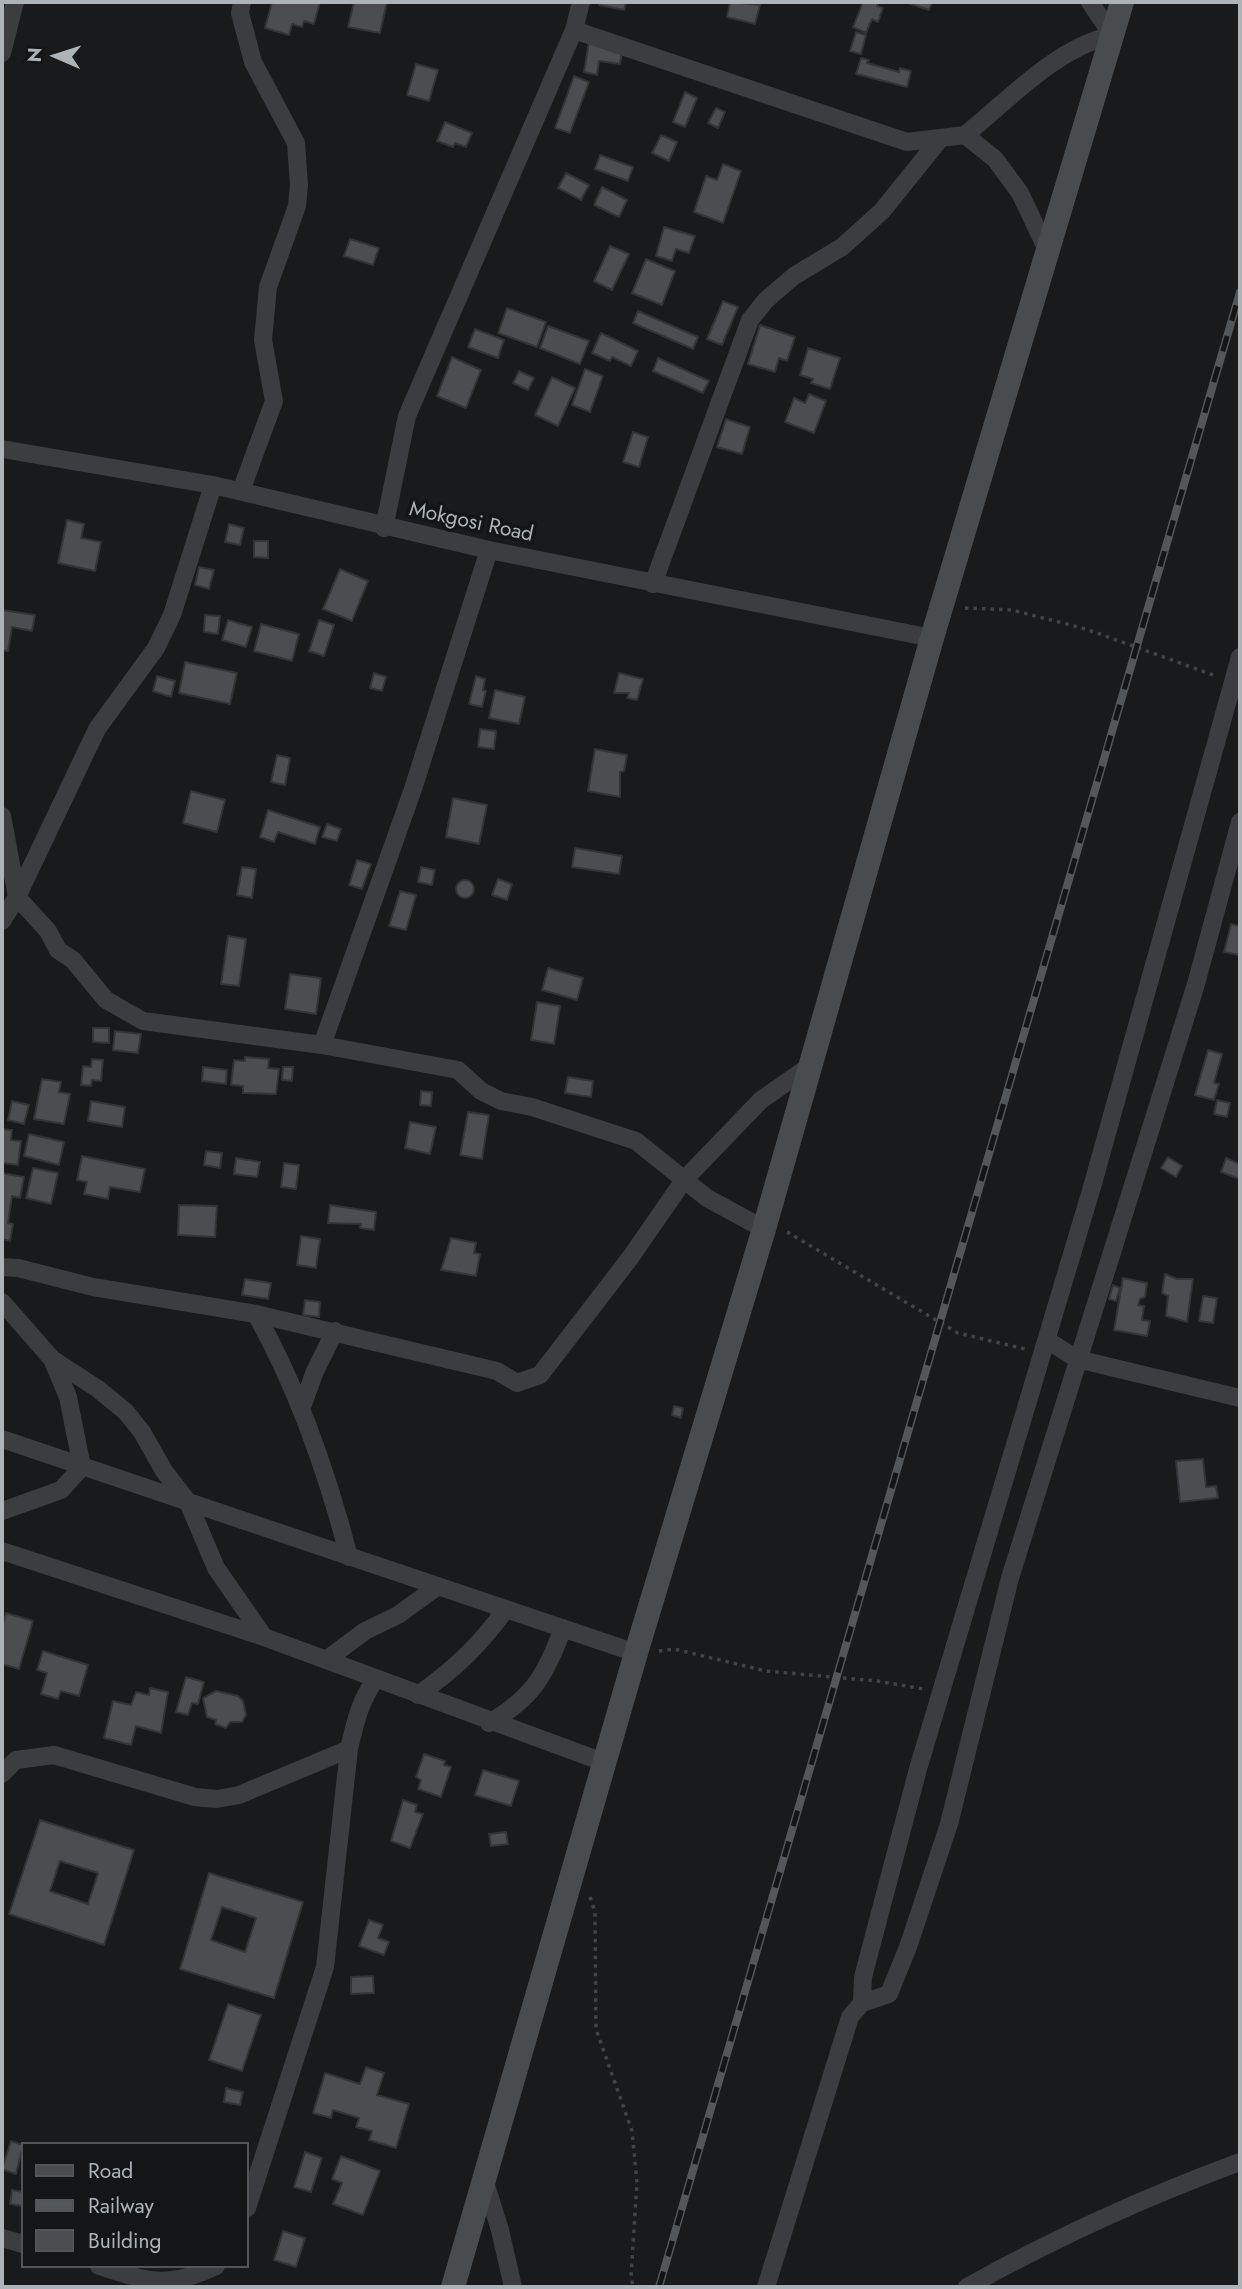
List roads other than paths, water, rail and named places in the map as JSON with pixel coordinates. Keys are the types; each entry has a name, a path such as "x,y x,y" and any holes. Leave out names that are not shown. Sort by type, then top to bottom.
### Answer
{"street":[{"path":"2,53 15,2"},
{"path":"241,491 274,401 263,340 268,287 297,206 299,185 296,143 253,62 240,13 242,2"},
{"path":"384,527 407,416 574,30 581,2"},
{"path":"1090,2 1112,35"},
{"path":"453,2287 636,1653 764,1229 932,638 1122,2"},
{"path":"574,30 907,142 965,135 1063,55 1087,41 1112,35"},
{"path":"965,135 995,159 1020,193 1048,252"},
{"path":"653,584 750,320 766,300 794,276 842,247 882,211 940,139"},
{"name":"Mokgosi Road","path":"2,449 213,485 489,550 932,638"},
{"path":"2,920 17,897 97,729 156,649 172,615 213,485"},
{"path":"322,1045 413,789 489,550"},
{"path":"862,2003 863,1977 941,1692 1045,1347 1237,683 1240,657"},
{"path":"2,816 17,897 48,931 58,950 73,960 106,1000 143,1021 322,1045 458,1070 481,1091 501,1101 532,1107 636,1141 707,1198 764,1229"},
{"path":"766,2287 850,2017 862,2003 889,1994 908,1947 949,1824 1010,1578 1196,985 1240,822"},
{"path":"2,1267 18,1268 93,1287 256,1314 335,1331 497,1371 517,1383 540,1375 630,1258 684,1181 761,1100 810,1066"},
{"path":"2,1302 52,1359 98,1389 126,1412 188,1502 216,1568 264,1637"},
{"path":"256,1314 290,1376 302,1407 334,1500 349,1556"},
{"path":"302,1407 315,1371 335,1331"},
{"path":"1045,1347 1077,1359 1240,1398"},
{"path":"52,1359 68,1397 82,1467"},
{"path":"2,1439 636,1653"},
{"path":"2,1511 61,1490 82,1467"},
{"path":"2,1551 264,1637 489,1723 606,1763"},
{"path":"326,1660 365,1631 398,1615 438,1586"},
{"path":"418,1695 458,1667 479,1646 506,1609"},
{"path":"489,1723 515,1708 532,1691 550,1664 563,1628"},
{"path":"248,2205 300,2052 324,1967 349,1749 359,1716 359,1701 376,1679"},
{"path":"2,1774 16,1760 36,1755 54,1755 195,1797 217,1800 239,1796 259,1784 349,1749"},
{"path":"967,2287 1010,2261 1085,2225 1159,2192 1240,2162"},
{"path":"484,2179 500,2230 513,2287"},
{"path":"2,2238 21,2243"},
{"path":"106,2268 171,2286 195,2278 212,2268"}],"railway":[{"path":"659,2287 1240,292"}]}
